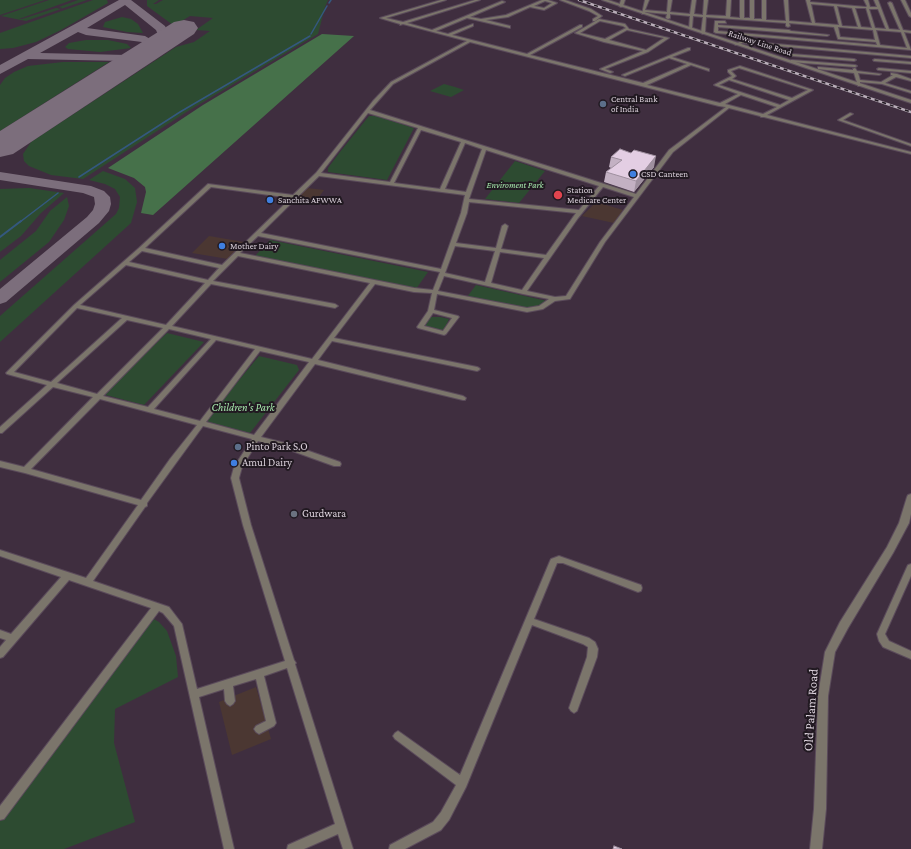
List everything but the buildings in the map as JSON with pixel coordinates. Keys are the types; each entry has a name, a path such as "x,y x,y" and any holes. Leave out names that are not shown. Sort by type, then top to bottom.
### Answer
{"street":[{"path":"401,24 478,0"},
{"path":"482,20 507,16 530,6 544,0 555,3 544,9 530,6"},
{"path":"527,55 600,16 590,10 562,0"},
{"name":"Railway Line Road","path":"604,0 858,83 910,102"},
{"path":"621,6 623,0"},
{"path":"647,0 644,12 764,21 790,37 854,60"},
{"path":"667,21 670,0"},
{"path":"690,28 694,0"},
{"path":"703,33 706,0"},
{"path":"728,18 729,0"},
{"path":"742,0 742,19"},
{"path":"752,0 752,20"},
{"path":"764,0 764,21"},
{"path":"786,0 792,62 855,66"},
{"path":"856,0 858,7"},
{"path":"866,0 879,46"},
{"path":"876,0 888,30"},
{"path":"903,0 911,16"},
{"path":"443,1 382,18 911,153"},
{"path":"432,31 503,2"},
{"path":"814,25 808,2 853,7 880,8"},
{"path":"851,50 879,46 910,49 890,3"},
{"path":"451,5 457,7"},
{"path":"835,5 841,27"},
{"path":"853,7 860,28"},
{"path":"467,16 509,27"},
{"path":"646,51 577,33 599,20 624,25 628,29 667,38 646,51 602,69 648,81"},
{"path":"448,35 472,25"},
{"path":"756,43 790,37 814,25 911,32"},
{"path":"836,26 839,38 877,41"},
{"path":"911,56 851,50 790,37 716,32 716,27 790,37 851,50 911,62"},
{"path":"850,28 853,39"},
{"path":"605,41 628,29"},
{"path":"736,44 741,42 756,43 826,29"},
{"path":"736,38 827,37"},
{"path":"25,470 168,326 223,267 318,174 367,111 392,83 468,41"},
{"path":"624,75 689,49"},
{"path":"851,50 882,50"},
{"path":"851,50 858,83 882,83 911,92"},
{"path":"669,57 708,70"},
{"path":"875,60 911,62"},
{"path":"643,85 648,81 691,64"},
{"path":"762,116 811,90 740,67 730,70 730,72 734,75 716,85 779,106"},
{"path":"819,68 856,72 878,69 911,68"},
{"path":"878,69 911,72"},
{"path":"888,73 910,80"},
{"path":"882,83 896,75"},
{"path":"728,79 793,100"},
{"path":"897,88 910,80"},
{"path":"720,105 740,94"},
{"path":"257,234 442,272 553,299 566,299 570,296 603,242 671,151 728,107"},
{"path":"367,111 638,196"},
{"path":"851,114 840,120 850,125 911,145"},
{"path":"391,184 420,128"},
{"path":"442,191 463,142"},
{"path":"431,311 456,317 444,333 420,327 431,311 435,292 468,200 468,194 484,148"},
{"path":"318,174 468,194"},
{"path":"295,197 210,185 141,249 76,306 9,371 12,375 286,446 337,464"},
{"path":"523,292 582,208 602,185"},
{"path":"468,200 582,208"},
{"path":"488,283 504,226"},
{"path":"452,244 548,257"},
{"path":"141,249 223,267"},
{"path":"236,254 414,290 435,292 531,311 541,308 553,299"},
{"path":"125,263 210,282 335,306"},
{"path":"348,849 249,532 235,478 238,468 256,438 373,282"},
{"path":"76,306 168,326 463,398"},
{"path":"0,431 127,317"},
{"path":"149,410 215,338"},
{"path":"330,338 477,369"},
{"path":"88,582 201,423 260,348"},
{"path":"0,464 144,504"},
{"name":"Old Palam Road","path":"816,849 820,809 823,696 830,652 844,625 890,550 904,523 911,497"},
{"path":"0,553 156,606 166,610 178,624 229,849"},
{"path":"394,849 437,826 445,816 462,782 556,559 564,560 638,588"},
{"path":"911,567 881,634 886,644 911,655"},
{"path":"0,654 67,576"},
{"path":"0,814 156,606"},
{"path":"530,621 586,640 592,645 592,656 574,708"},
{"path":"0,634 13,639"},
{"path":"194,694 291,663"},
{"path":"259,673 271,724 259,729"},
{"path":"228,683 230,701"},
{"path":"398,736 462,782"},
{"path":"292,849 341,827"}],"shaded area":[{"path":"307,188 324,190 316,201 297,198"},
{"path":"596,202 623,210 614,223 582,216"},
{"path":"209,236 244,242 228,259 192,253"},
{"path":"256,687 271,739 232,755 219,702"}],"green space":[{"path":"0,0 45,0 0,15"},
{"path":"49,0 72,0 19,19 56,8 61,9 26,21 1,16"},
{"path":"78,0 87,0 61,9 62,8 59,7"},
{"path":"93,0 107,0 108,3 61,30 36,42 13,48 0,49 0,33"},
{"path":"147,0 159,0 153,4 156,4 163,0 328,0 318,34 188,111 83,179 51,175 29,166 24,161 23,154 31,142 176,47 194,42 210,31 196,30 213,18 190,16 173,25 147,6"},
{"path":"122,17 131,19 138,24 143,33 127,32 103,27 105,22"},
{"path":"322,34 354,36 153,215 141,213 146,192 145,187 134,178 108,168 203,105"},
{"path":"86,40 108,40 127,44 131,48 100,52 68,49 65,47 69,43"},
{"path":"63,62 109,62 0,131 0,85 5,78 28,66"},
{"path":"444,84 464,90 451,97 430,91"},
{"path":"369,116 376,116 414,128 387,180 328,172 328,168"},
{"name":"Enviroment Park","path":"515,161 545,171 519,203 485,199"},
{"path":"103,171 125,179 135,188 137,202 131,223 0,342 0,316 116,214 119,208 120,197 115,189 105,184 89,180"},
{"path":"29,188 64,193 41,213 21,236 0,252 0,189"},
{"path":"67,197 69,206 64,220 49,242 0,282 0,260 36,231 50,211"},
{"path":"270,240 428,272 416,289 255,256"},
{"path":"476,285 547,301 530,310 467,297"},
{"path":"429,317 449,319 443,332 425,327"},
{"path":"167,333 204,342 144,405 102,394"},
{"name":"Children's Park","path":"259,356 297,365 299,370 250,433 205,421"},
{"path":"152,618 159,622 167,631 176,656 178,677 115,709 114,743 135,822 64,849 0,849 0,818"}],"waterway":[{"path":"311,34 327,6"},
{"path":"79,177 180,112 310,36"},
{"path":"20,222 58,193"},
{"path":"0,237 21,221"}],"taxiway":[{"path":"84,24 121,4 124,0"},
{"path":"125,0 161,28 165,37 157,46"},
{"path":"0,70 84,24"},
{"path":"84,24 81,29 86,32 145,39 152,45 149,51"},
{"path":"27,56 127,58 131,61 127,65"},
{"path":"0,176 86,189 99,194 102,197 103,204 101,211 93,220 0,298"}],"runway":[{"path":"0,146 184,28"}],"railway":[{"path":"579,0 911,112"}],"place":[{"name":"Central Bank of India","path":"603,104"},
{"name":"CSD Canteen","path":"633,174"},
{"name":"Station Medicare Center","path":"558,195"},
{"name":"Sanchita AFWWA","path":"270,200"},
{"name":"Mother Dairy","path":"222,246"},
{"name":"Pinto Park S.O","path":"238,447"},
{"name":"Amul Dairy","path":"234,463"},
{"name":"Gurdwara","path":"294,514"}]}
